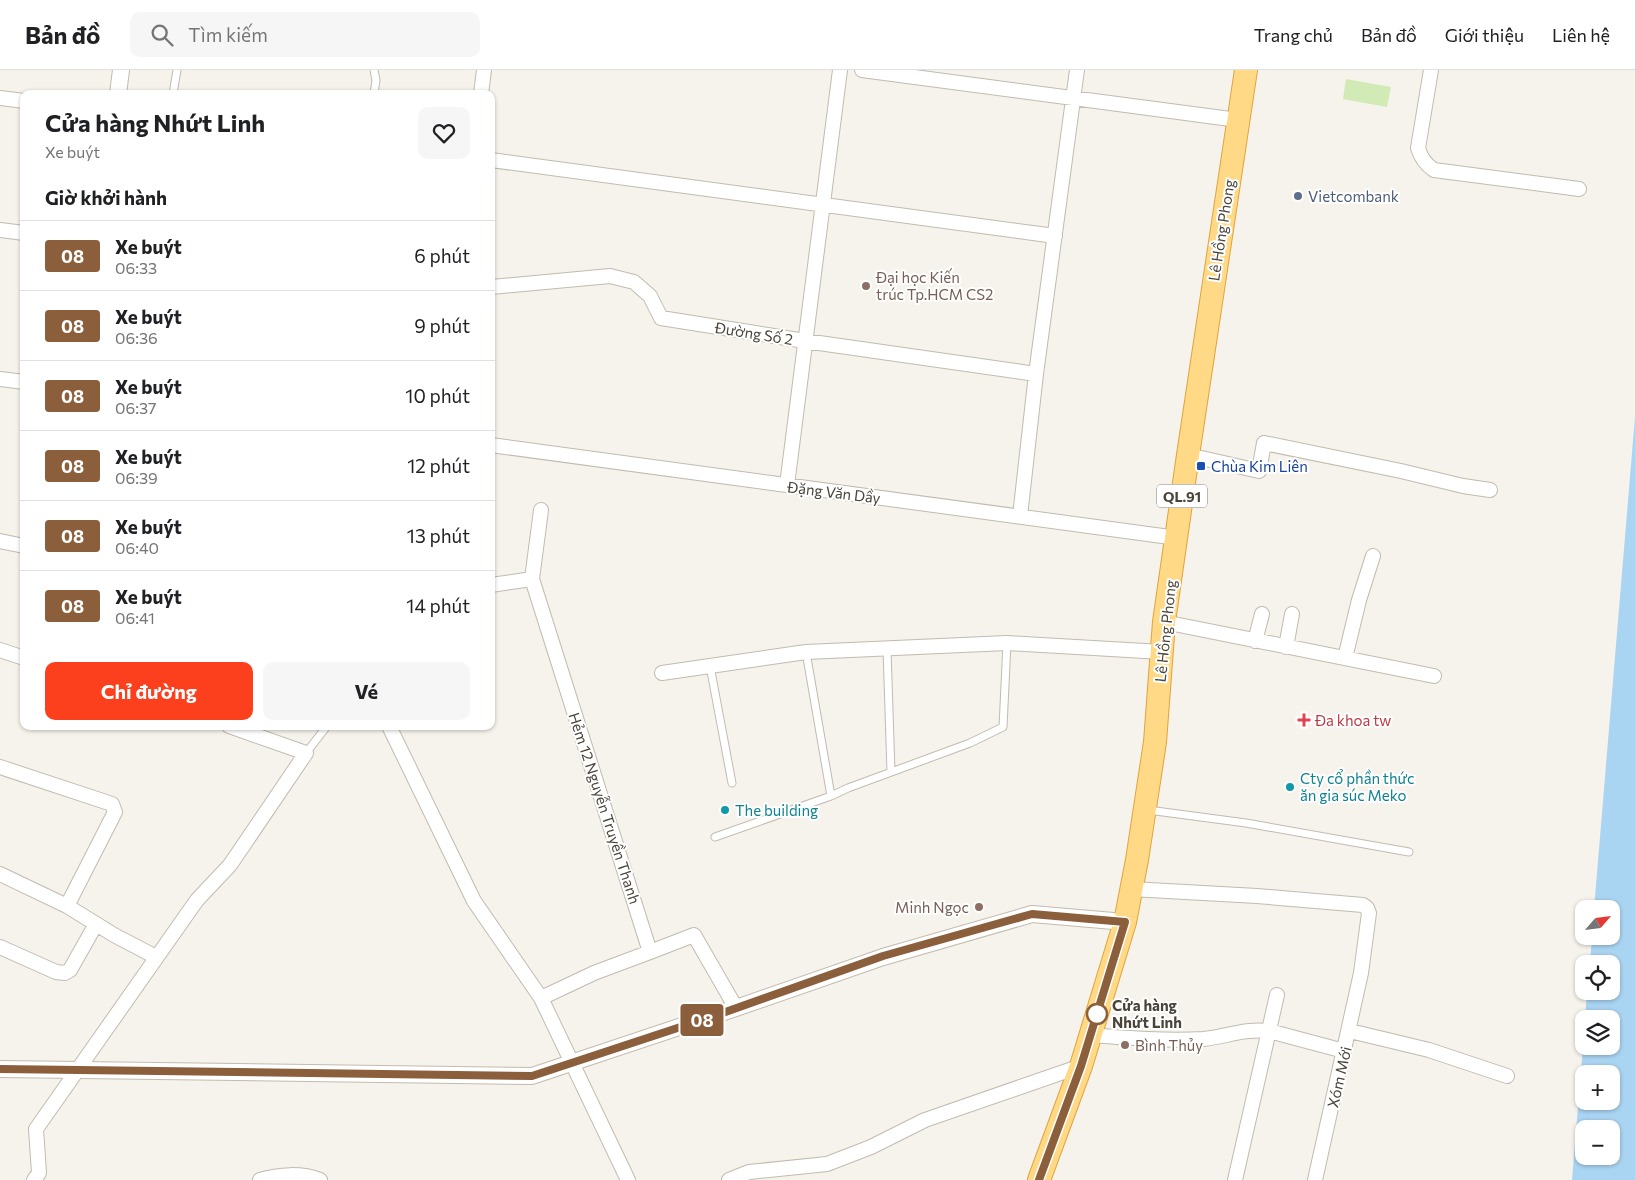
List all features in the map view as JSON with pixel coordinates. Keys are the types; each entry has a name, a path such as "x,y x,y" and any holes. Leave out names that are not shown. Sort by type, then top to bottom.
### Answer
{"highway":[{"name":"Lê Hồng Phong","path":"1039,1180 1081,1066 1125,922 1155,742 1164,622 1246,70"}],"street":[{"path":"118,90 121,70"},
{"path":"482,90 484,70"},
{"path":"787,485 840,70"},
{"path":"862,70 1238,120"},
{"path":"1020,516 1036,374 1077,70"},
{"path":"1431,70 1418,148 1420,156 1428,166 1434,170 1579,189"},
{"path":"0,98 20,100"},
{"path":"495,161 1055,236"},
{"path":"0,230 20,232"},
{"name":"Đường Số 2","path":"495,287 610,276 634,282 650,296 661,318 1036,374"},
{"path":"0,379 20,382"},
{"path":"1188,454 1259,471 1264,443 1490,490"},
{"name":"Đặng Văn Dầy","path":"495,446 1177,538"},
{"path":"495,584 532,579 541,510"},
{"path":"0,541 20,545"},
{"path":"1345,658 1372,556"},
{"name":"Hẻm 12 Nguyễn Truyền Thanh","path":"532,579 650,952"},
{"path":"1255,641 1262,614"},
{"path":"1286,646 1292,614"},
{"path":"1164,622 1434,676"},
{"path":"662,673 806,652 1007,643 1162,652"},
{"path":"0,650 20,657"},
{"path":"34,1180 40,1174 36,1129 197,900 230,865 306,753 240,730"},
{"path":"391,730 474,901 541,998 628,1180"},
{"path":"0,767 110,803 114,807 115,812 67,906"},
{"path":"0,874 67,906 156,957"},
{"name":"Xóm Mới","path":"1131,889 1257,896 1363,905 1367,908 1362,973 1315,1180"},
{"path":"0,1069 532,1076 736,1008 883,956 1032,914 1125,922"},
{"path":"0,947 56,972 65,973 70,970 96,924"},
{"path":"541,998 594,973 694,935 736,1008"},
{"path":"1235,1180 1277,995"},
{"path":"1090,1035 1147,1040 1206,1039 1245,1030 1269,1031 1344,1051"},
{"path":"1350,1031 1429,1050 1507,1076"},
{"path":"729,1180 749,1172 827,1164 870,1147 925,1120 1081,1066"},
{"path":"260,1180 281,1174 320,1180"}],"lane":[{"path":"174,90 177,70"},
{"path":"374,70 376,80 375,90"},
{"path":"715,836 831,796 970,743 1003,727 1007,643"},
{"path":"888,649 891,772"},
{"path":"806,652 831,796"},
{"path":"710,666 732,783"},
{"path":"306,753 324,730"},
{"path":"1144,809 1246,823 1409,852"}],"green space":[{"path":"1346,79 1391,87 1387,107 1343,99"}],"water":[{"path":"1635,417 1635,1180 1572,1180 1575,1144 1575,1165 1620,1165 1620,1120 1577,1120 1578,1110 1620,1110 1620,1065 1581,1065 1582,1055 1620,1055 1620,1010 1586,1010 1586,1000 1620,1000 1620,955 1591,955 1591,945 1620,945 1620,900 1595,900"}],"bus line":[{"name":"08","path":"0,1069 532,1076 717,1015 883,956 1032,914 1125,922 1081,1066 1039,1180"}],"place":[{"name":"Vietcombank","path":"1298,196"},
{"name":"Đại học Kiến trúc Tp.HCM CS2","path":"866,286"},
{"name":"Chùa Kim Liên","path":"1201,466"},
{"name":"Đa khoa tw","path":"1304,720"},
{"name":"Cty cổ phần thức ăn gia súc Meko","path":"1290,787"},
{"name":"The building","path":"725,810"},
{"name":"Minh Ngọc","path":"979,907"},
{"name":"Cửa hàng Nhứt Linh","path":"1097,1014"},
{"name":"Bình Thủy","path":"1125,1045"}]}
